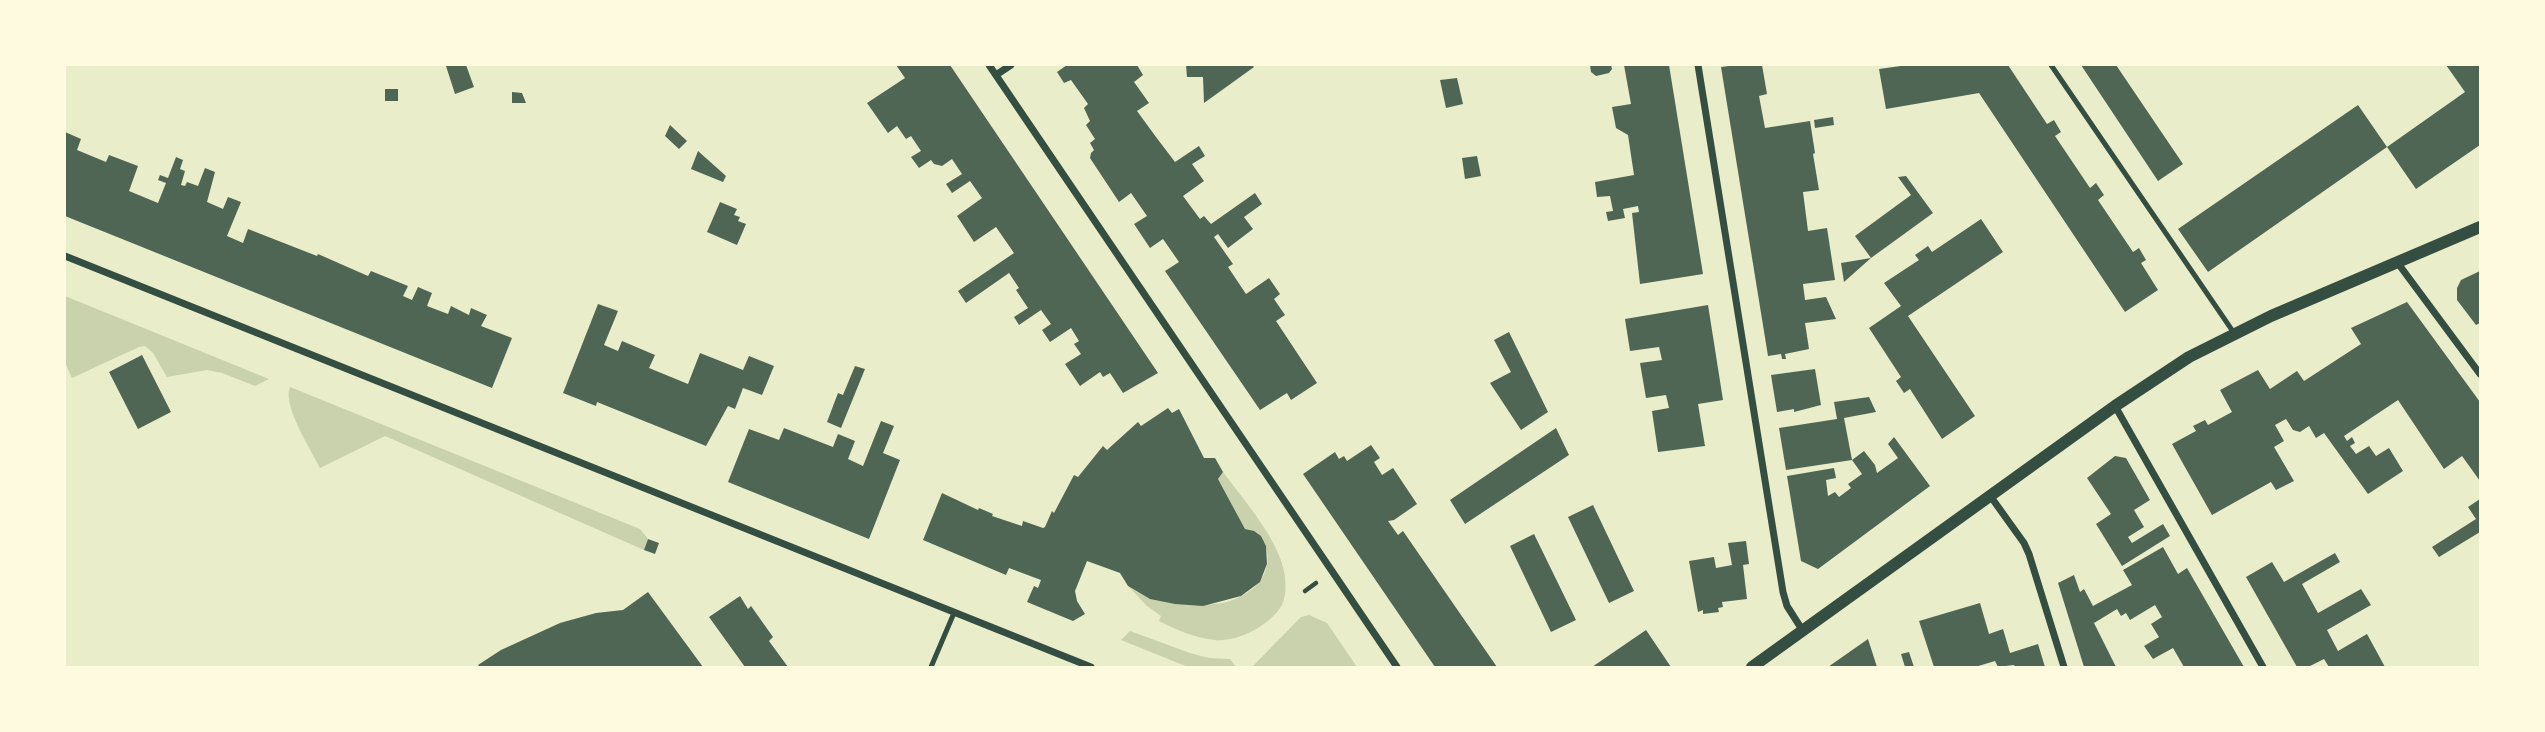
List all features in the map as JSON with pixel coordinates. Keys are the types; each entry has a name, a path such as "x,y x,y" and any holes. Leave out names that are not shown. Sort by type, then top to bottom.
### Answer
{"street":[{"path":"989,65 1397,667"},
{"path":"996,75 1011,65"},
{"path":"1698,65 1783,592 1787,606 1803,631"},
{"path":"1752,667 2115,406 2189,357 2234,333 2480,225"},
{"path":"65,256 1091,667"},
{"path":"2397,261 2480,374"},
{"path":"2115,406 2263,667"},
{"path":"1991,497 2029,554 2064,667"}],"lane":[{"path":"2051,65 2234,333"},
{"path":"931,667 954,613"}],"green space":[{"path":"65,296 269,379 255,386 207,370 167,377 153,353 145,346 72,378 65,363"},
{"path":"290,387 640,529 648,539 644,550 385,436 320,468 294,416 290,405"},
{"path":"1223,472 1277,549 1285,577 1285,589 1282,605 1260,627 1233,639 1215,640 1186,633 1159,621 1161,616 1128,586 1159,599 1204,605 1236,599 1259,583 1267,566 1267,550 1259,537 1245,529 1218,479"},
{"path":"1309,615 1327,623 1357,667 1252,667 1301,617"},
{"path":"1130,631 1190,653 1209,658 1230,659 1236,667 1188,667 1121,640"}],"building":[{"path":"466,65 474,87 455,94 446,66"},
{"path":"896,65 950,65 1158,373 1123,393 1110,373 1103,377 1100,372 1080,386 1065,364 1081,354 1074,344 1079,341 1071,328 1050,342 1042,330 1051,324 1041,310 1019,325 1014,317 1028,308 1009,273 966,303 958,291 1014,253 996,227 974,242 957,216 982,198 970,181 952,193 946,184 962,174 952,159 942,166 931,160 919,168 911,157 921,151 911,136 906,139 897,126 888,133 867,103 905,78"},
{"path":"1067,65 1137,65 1143,75 1134,82 1149,103 1137,111 1156,137 1175,162 1199,146 1205,156 1192,164 1204,181 1183,196 1200,219 1204,216 1211,224 1255,193 1262,204 1244,217 1253,229 1228,248 1218,234 1214,237 1233,264 1228,267 1246,294 1269,278 1280,294 1274,299 1285,315 1276,321 1317,383 1291,400 1287,393 1260,410 1165,271 1179,262 1163,239 1150,248 1134,224 1147,216 1131,193 1119,202 1090,158 1094,150 1090,143 1095,139 1086,125 1090,121 1084,108 1088,104 1071,80 1064,83 1057,72"},
{"path":"1186,65 1254,67 1204,103 1203,77 1187,77"},
{"path":"1590,65 1611,65 1612,69 1609,73 1596,76 1591,72"},
{"path":"1624,65 1669,65 1703,274 1640,284 1632,213 1639,212 1638,206 1623,209 1625,218 1608,221 1606,212 1613,211 1610,196 1597,197 1595,182 1634,175 1628,135 1616,128 1612,107 1631,104"},
{"path":"1762,65 1767,94 1759,96 1765,128 1810,121 1819,190 1803,192 1808,231 1827,228 1835,280 1803,284 1805,300 1826,297 1836,319 1805,323 1809,349 1785,354 1786,359 1782,359 1781,354 1768,356 1721,67"},
{"path":"1908,65 2008,65 2047,124 2054,120 2061,132 2055,136 2090,188 2096,183 2104,195 2098,200 2133,252 2139,248 2146,260 2141,263 2158,290 2125,312 1979,93 1886,109 1879,69"},
{"path":"2081,65 2116,65 2183,164 2158,181"},
{"path":"2446,65 2480,65 2480,145 2416,189 2387,147 2465,92"},
{"path":"1457,78 1463,104 1446,108 1440,80"},
{"path":"385,89 398,89 398,101 385,101"},
{"path":"512,92 522,93 526,103 512,103"},
{"path":"2358,105 2387,147 2208,272 2178,229"},
{"path":"1833,117 1834,125 1815,128 1814,120"},
{"path":"670,125 687,141 679,149 665,136"},
{"path":"65,132 81,139 77,150 106,162 109,155 138,166 129,191 158,203 166,183 158,180 160,175 168,178 176,157 183,160 180,169 185,171 181,185 185,186 187,182 198,186 205,168 215,172 207,202 223,209 228,197 241,202 227,236 243,243 248,229 317,256 318,254 368,276 371,271 408,286 403,296 412,300 418,287 432,293 427,306 448,314 451,306 469,315 471,308 487,315 481,326 512,338 492,388 65,216"},
{"path":"698,151 726,176 723,182 691,169"},
{"path":"1477,156 1481,176 1465,179 1462,158"},
{"path":"1906,176 1933,213 1871,258 1855,236 1911,195 1898,177"},
{"path":"720,202 737,209 734,215 740,217 738,221 746,224 737,245 707,232"},
{"path":"1981,219 2003,252 1908,316 1975,416 1942,439 1910,389 1904,393 1896,381 1901,377 1869,328 1901,306 1884,283 1919,260 1915,255 1928,246 1932,252"},
{"path":"1871,258 1844,282 1841,263"},
{"path":"2480,271 2480,323 2476,325 2457,300 2457,288 2461,280"},
{"path":"2407,302 2480,402 2480,481 2462,456 2444,469 2398,400 2344,436 2347,441 2352,437 2355,443 2350,446 2356,454 2369,446 2376,456 2389,448 2403,471 2368,494 2324,433 2316,438 2309,426 2300,432 2293,430 2286,419 2275,425 2284,441 2274,447 2294,481 2276,490 2271,482 2212,515 2172,444 2196,431 2193,426 2205,420 2208,425 2232,412 2220,390 2258,370 2270,389 2297,371 2304,381 2361,344 2351,328"},
{"path":"598,304 618,311 604,345 618,351 622,341 655,355 649,368 688,384 700,353 743,370 749,356 774,366 762,395 743,388 735,409 728,406 706,446 597,402 596,406 563,393"},
{"path":"1708,305 1723,400 1698,404 1705,446 1658,452 1652,411 1669,408 1666,395 1646,398 1640,363 1662,360 1659,347 1630,351 1625,319"},
{"path":"1509,332 1548,412 1521,430 1490,383 1511,372 1494,340"},
{"path":"142,355 171,412 138,429 109,372"},
{"path":"855,366 865,369 841,428 827,422 838,393 843,395"},
{"path":"1815,369 1821,405 1794,412 1794,409 1777,412 1771,375"},
{"path":"1869,397 1876,412 1844,418 1852,460 1786,470 1779,428 1837,419 1834,402"},
{"path":"1168,408 1172,413 1179,409 1204,458 1215,458 1223,472 1218,479 1245,529 1261,536 1266,546 1267,564 1260,582 1241,596 1203,606 1150,599 1128,586 1120,573 1087,561 1075,591 1077,601 1085,614 1073,621 1027,602 1034,586 1038,588 1041,580 1009,568 1006,575 923,540 942,493 993,514 992,516 1022,526 1023,521 1045,527 1074,475 1078,477 1103,446 1107,450 1138,422 1141,426"},
{"path":"881,421 894,426 883,453 900,460 869,539 728,482 749,429 779,440 784,428 833,447 838,434 855,441 848,459 863,466"},
{"path":"1556,428 1569,455 1465,524 1450,500"},
{"path":"1894,437 1930,486 1818,569 1801,561 1787,476 1834,468 1836,478 1826,480 1828,496 1835,492 1839,497 1851,488 1848,484 1862,474 1852,460 1864,451 1875,465 1877,473 1898,458 1888,444"},
{"path":"1371,445 1380,458 1374,462 1382,475 1393,468 1417,504 1394,520 1388,521 1398,535 1403,531 1497,667 1435,667 1303,474 1335,452 1339,459 1344,456 1347,461"},
{"path":"2115,456 2126,458 2150,500 2134,510 2144,527 2128,537 2132,543 2163,524 2170,536 2122,566 2096,524 2111,514 2087,478"},
{"path":"2480,499 2480,532 2439,557 2432,547 2476,519 2468,507"},
{"path":"1593,505 1634,591 1609,603 1568,517"},
{"path":"1534,534 1576,620 1551,632 1510,546"},
{"path":"648,539 659,543 655,554 644,550"},
{"path":"1746,541 1749,564 1743,565 1747,599 1722,602 1723,607 1718,608 1719,612 1698,612 1689,561 1714,557 1716,568 1732,565 1728,543"},
{"path":"2163,547 2178,574 2187,568 2244,667 2184,667 2173,648 2153,659 2144,646 2159,637 2151,624 2162,617 2155,605 2130,620 2126,613 2121,616 2117,609 2094,623 2116,667 2084,667 2058,583 2074,575 2080,592 2084,589 2093,606 2132,585 2123,570"},
{"path":"2335,553 2340,562 2302,584 2318,613 2361,589 2371,605 2327,630 2338,651 2367,634 2385,667 2329,667 2324,659 2308,667 2297,667 2246,577 2272,562 2284,582"},
{"path":"648,592 703,667 478,665 501,650 560,623 596,613 623,610"},
{"path":"740,596 748,609 751,606 773,637 769,641 788,667 745,667 709,617"},
{"path":"1980,603 1989,634 2003,629 2010,653 2038,644 2045,667 1998,667 1995,661 1975,667 1934,667 1919,621"},
{"path":"1646,630 1671,667 1592,667"},
{"path":"1868,639 1877,667 1828,667"},
{"path":"1909,652 1914,667 1905,667 1901,654"}]}
